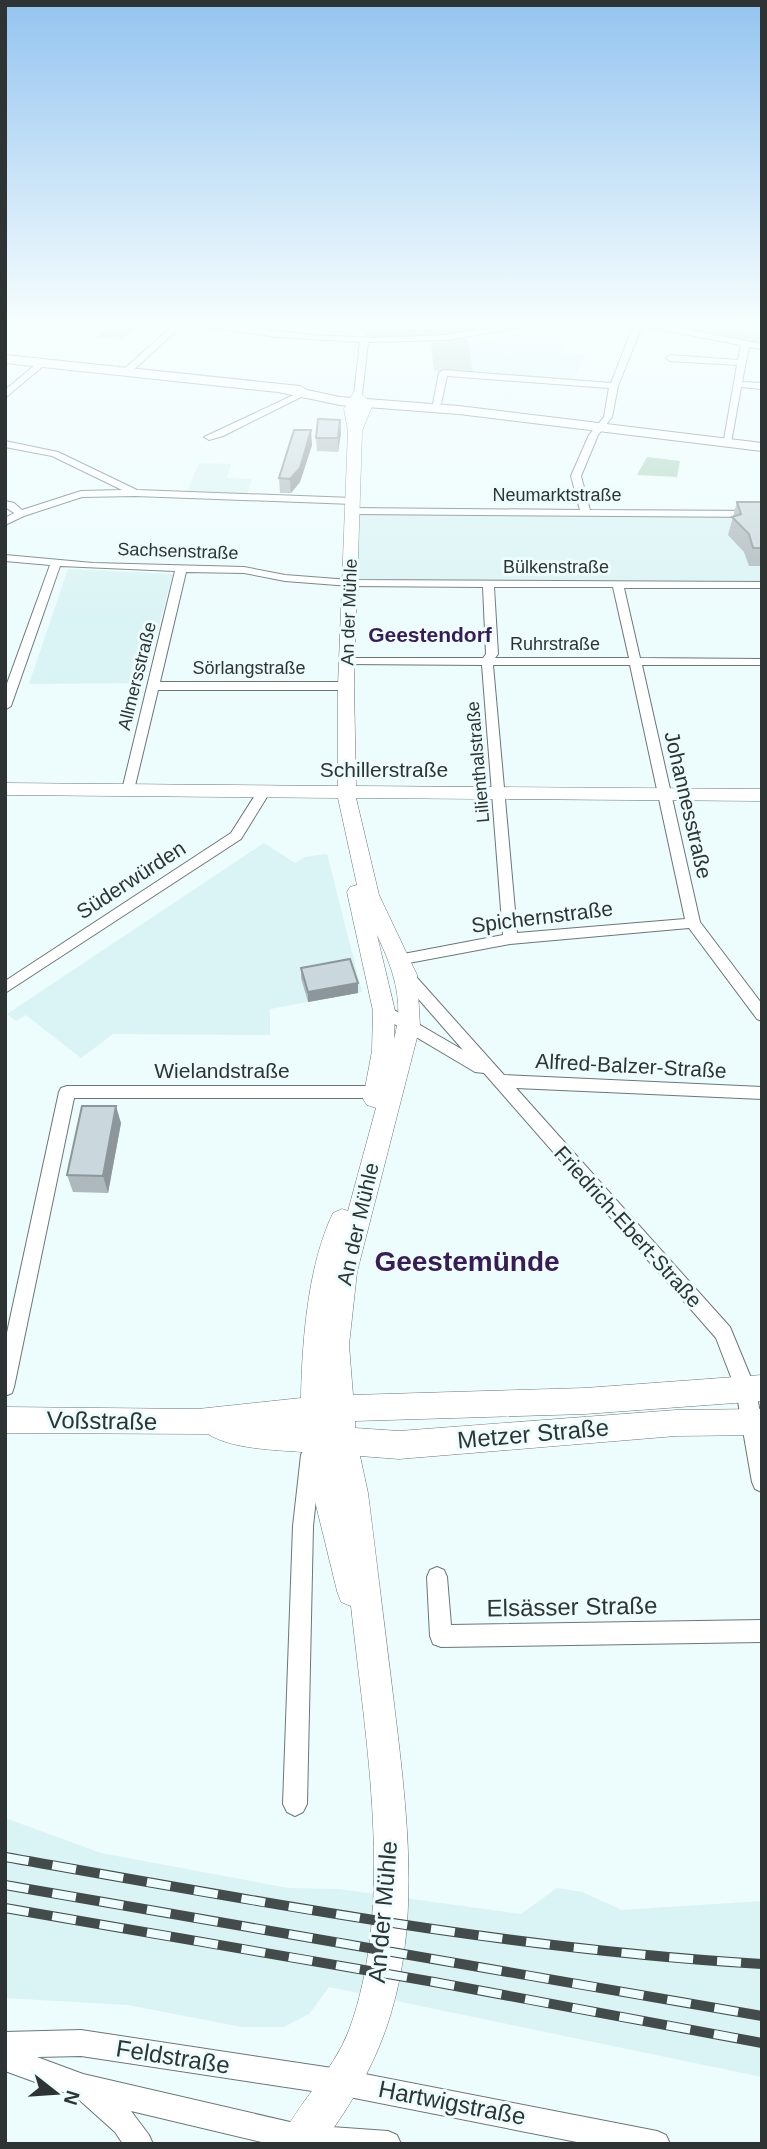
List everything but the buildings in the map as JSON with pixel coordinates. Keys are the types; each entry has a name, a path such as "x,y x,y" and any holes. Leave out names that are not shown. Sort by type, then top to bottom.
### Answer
{"main road":[{"name":"An der Mühle","path":"353,506 356,422"},
{"path":"561,422 762,447"},
{"name":"An der Mühle","path":"350,583 346,686 347,818 359,904 384,1012 384,1092"},
{"name":"Schillerstraße","path":"264,792 762,795"},
{"name":"An der Mühle","path":"301,2141 363,2040 377,1993 386,1936 390,1832 354,1493 327,1426 314,1352 326,1278 384,1092 409,1026 402,968 369,895 346,793"},
{"name":"Metzer Straße","path":"327,1426 403,1405 585,1401 754,1389"},
{"name":"Voßstraße","path":"5,1420 198,1422 264,1436 327,1426"},
{"name":"Metzer Straße","path":"327,1426 399,1445 677,1423 757,1422"}],"street":[{"path":"209,437 220,435 246,422"},
{"path":"586,513 576,476 604,422"},
{"path":"726,443 730,422"},
{"path":"5,444 55,454 135,493"},
{"name":"Neumarktstraße","path":"5,522 20,513 81,494 135,493 353,506 586,513 762,514"},
{"path":"5,504 11,505 20,513"},
{"name":"An der Mühle","path":"350,583 353,506"},
{"name":"Sachsenstraße","path":"5,558 56,563 244,570 285,578 350,583"},
{"path":"5,706 56,563"},
{"name":"Allmersstraße","path":"128,790 181,569"},
{"name":"Bülkenstraße","path":"350,583 618,584 761,588"},
{"name":"Lilienthalstraße","path":"488,584 492,654 487,661 510,939"},
{"name":"Johannesstraße","path":"618,584 693,923 762,1016"},
{"name":"Ruhrstraße","path":"347,661 762,662"},
{"name":"Sörlangstraße","path":"153,686 346,686"},
{"name":"Schillerstraße","path":"5,789 264,792"},
{"name":"Süderwürden","path":"5,988 236,836 264,792"},
{"name":"Spichernstraße","path":"402,968 510,939 693,923"},
{"name":"Friedrich-Ebert-Straße","path":"402,968 495,1078 723,1333 754,1389 762,1482"},
{"name":"Friedrich-Ebert-Straße","path":"384,1012 495,1078"},
{"name":"Alfred-Balzer-Straße","path":"495,1078 762,1093"},
{"name":"Wielandstraße","path":"5,1387 67,1092 384,1092"},
{"name":"An der Mühle","path":"295,1804 303,1526 327,1426"},
{"name":"Elsässer Straße","path":"437,1577 441,1636 762,1631"},
{"name":"Feldstraße","path":"5,2045 81,2043 340,2081"},
{"name":"Feldstraße","path":"5,2058 83,2087 301,2141"},
{"name":"Hartwigstraße","path":"340,2081 652,2143"},
{"name":"Feldstraße","path":"83,2087 124,2123 140,2144"},
{"path":"301,2141 388,2144"},
{"name":"Hartwigstraße","path":"605,2144 652,2143"}],"shaded area":[{"path":"199,463 231,464 227,478 252,479 247,494 187,492"},
{"path":"355,513 762,516 762,581 352,580"},
{"path":"68,569 173,574 143,683 29,684"},
{"path":"264,843 295,863 305,857 327,854 362,992 270,1009 270,1035 113,1034 81,1058 26,1015 16,1021 7,1014"},
{"path":"5,1818 101,1853 288,1888 338,1889 521,1914 557,1888 582,1892 622,1910 762,1901 762,2077 329,1987 309,2014 284,2027 242,2027 128,2005 5,1998"}],"green space":[{"path":"647,457 680,461 677,477 637,475"}],"railway":[{"path":"5,1857 288,1906 476,1935 666,1957 762,1964"},
{"path":"5,1885 762,2016"},
{"path":"5,1908 434,1982 762,2043"}],"district":[{"name":"Geestendorf","path":"430,635"},
{"name":"Geestemünde","path":"467,1261"}]}
